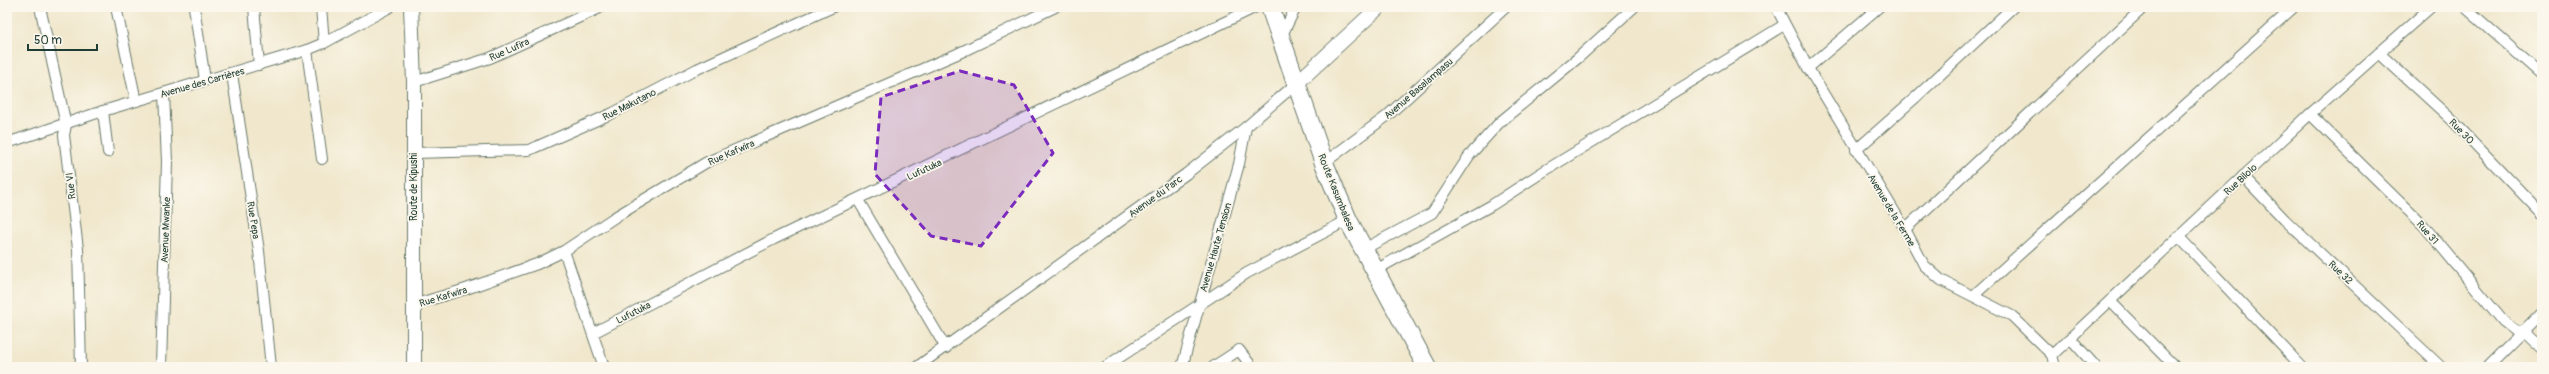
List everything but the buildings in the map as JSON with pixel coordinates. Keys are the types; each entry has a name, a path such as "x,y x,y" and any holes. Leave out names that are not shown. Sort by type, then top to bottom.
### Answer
{"highway":[{"name":"Route Kasumbalesa","path":"1270,7 1298,82 1324,163 1348,220 1362,250 1427,367"}],"main road":[{"name":"Route de Kipushi","path":"411,7 414,82 414,367"},
{"name":"Avenue du Parc","path":"1298,82 1379,7"}],"street":[{"name":"Rue VI","path":"40,7 66,125 64,135 78,249 81,367"},
{"path":"116,7 136,101"},
{"path":"194,7 205,80"},
{"path":"254,7 259,65"},
{"path":"320,7 324,43"},
{"name":"Avenue des Carrières","path":"7,143 66,125 103,111 205,80 232,74 307,50 324,43 390,7"},
{"name":"Rue Lufira","path":"414,82 490,58 602,7"},
{"name":"Rue Makutano","path":"414,153 529,150 613,113 697,70 833,7"},
{"name":"Rue Kafwira","path":"413,305 501,277 564,251 615,217 706,162 957,54 1055,7"},
{"name":"Lufutuka","path":"593,333 774,239 858,200 1256,7"},
{"path":"1281,37 1296,7"},
{"name":"Avenue Basalampasu","path":"1324,163 1387,116 1506,7"},
{"path":"1362,250 1432,213 1469,156 1500,122 1578,58 1634,7"},
{"name":"Avenue de la Ferme","path":"1776,7 1808,68 1856,150 1905,229 1924,265 1941,280 2012,316 2052,355"},
{"path":"1808,68 1879,7"},
{"path":"1856,150 1915,98 2013,7"},
{"path":"1905,229 2144,7"},
{"path":"1973,296 2294,7"},
{"name":"Rue Bilolo","path":"2052,355 2310,114 2431,7"},
{"path":"2465,7 2542,75"},
{"path":"1374,271 1492,205 1541,173 1784,24"},
{"path":"307,50 322,159"},
{"name":"Rue 30","path":"2379,53 2451,119 2542,214"},
{"name":"Rue Pepa","path":"232,74 259,251 271,367"},
{"name":"Avenue du Parc","path":"917,367 946,348 1186,174 1246,127 1298,82"},
{"name":"Avenue Mwanke","path":"161,367 166,162 164,93"},
{"path":"103,111 108,152"},
{"name":"Rue 31","path":"2310,114 2424,226 2503,322 2517,332 2524,331 2542,348"},
{"name":"Avenue Haute Tension","path":"1182,367 1239,164 1246,127"},
{"name":"Rue 32","path":"2243,176 2285,220 2441,367"},
{"path":"858,200 946,348"},
{"path":"1105,367 1198,307 1247,273 1348,220"},
{"path":"2178,236 2302,367"},
{"path":"564,251 604,367"},
{"path":"2110,301 2175,367"},
{"path":"2488,367 2542,313"},
{"path":"2070,339 2096,367"},
{"path":"1213,367 1237,350 1241,350 1252,367"},
{"path":"2052,355 2055,367"}],"highlighted area":[{"path":"960,71 1014,85 1053,153 981,246 931,236 875,174 881,97"}]}
